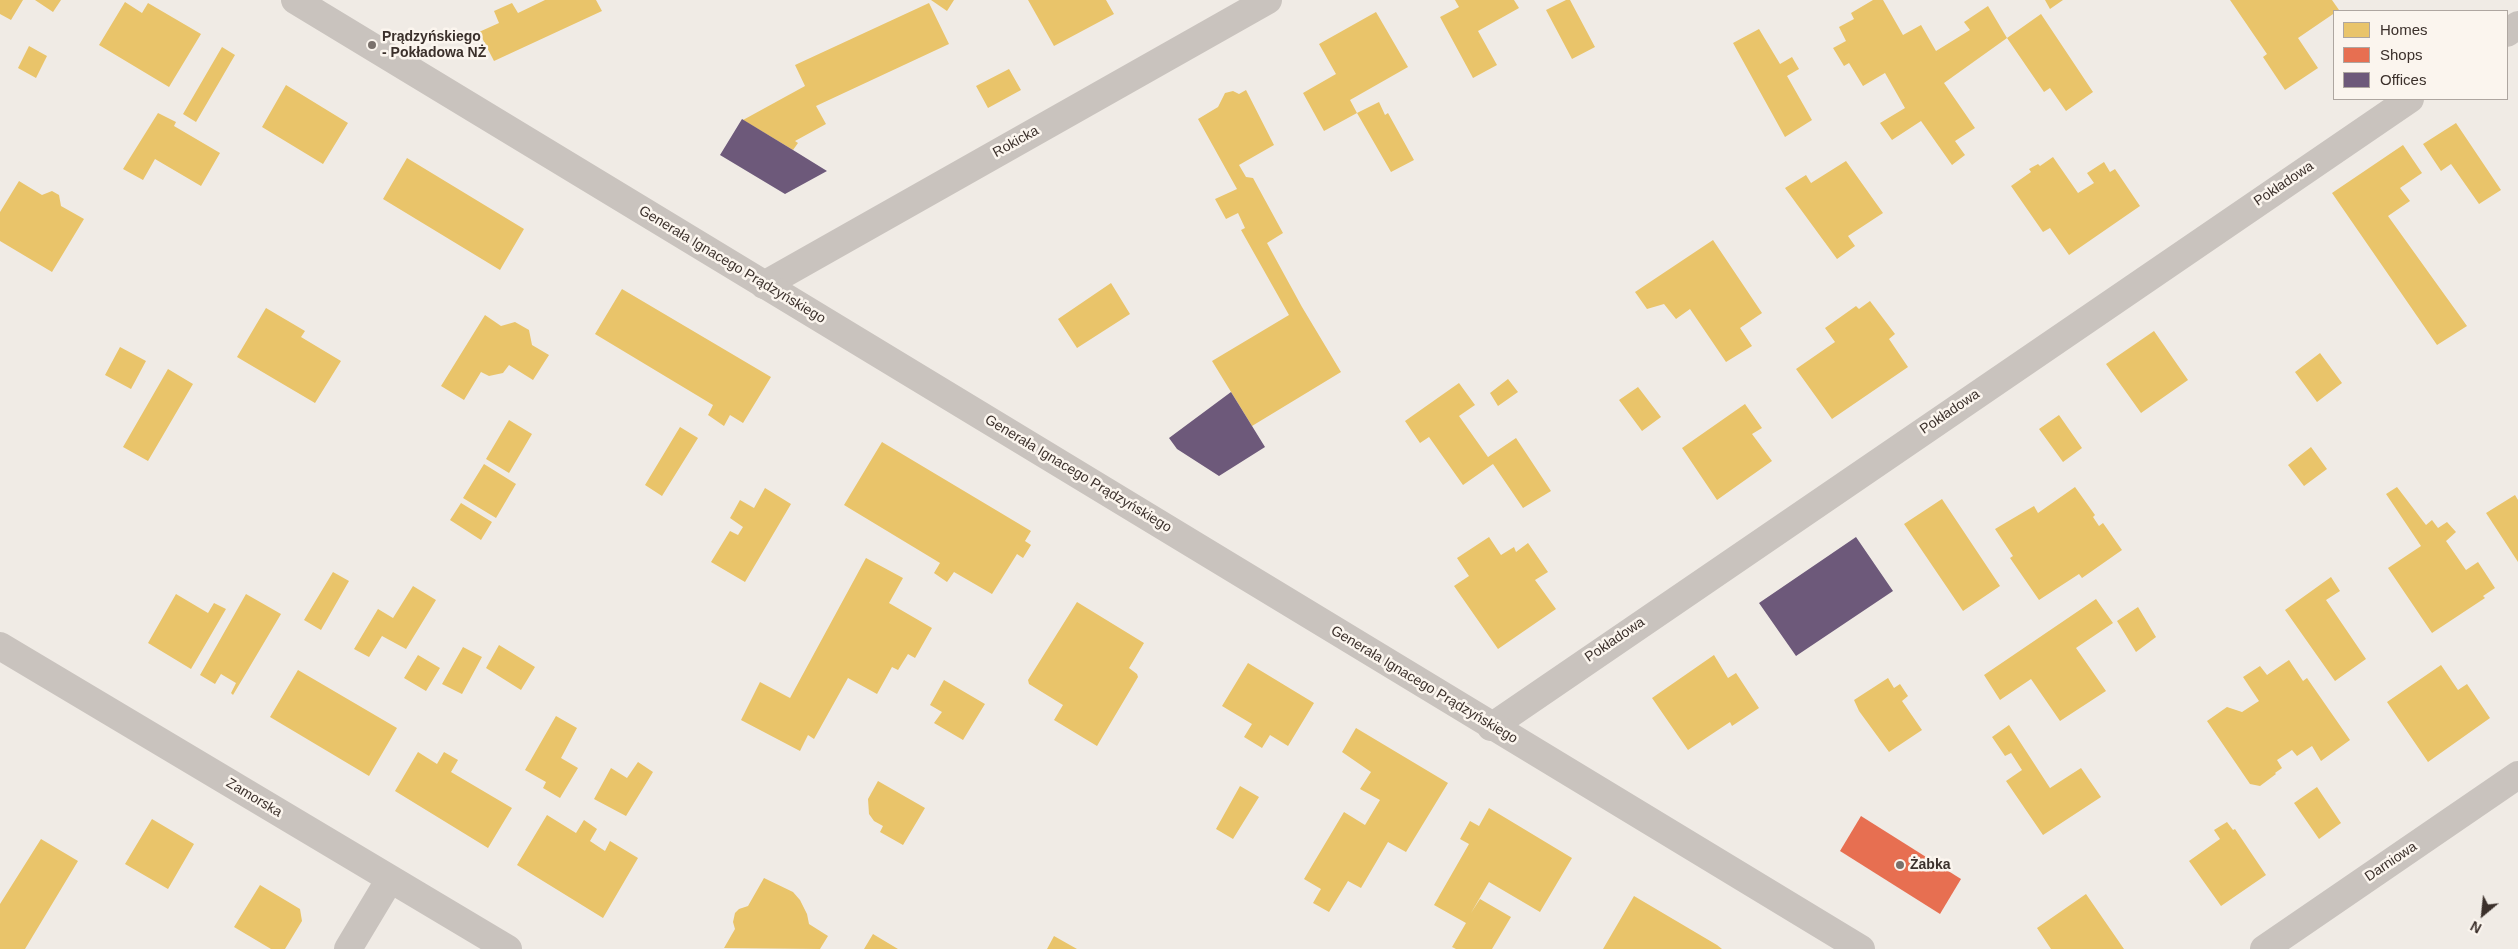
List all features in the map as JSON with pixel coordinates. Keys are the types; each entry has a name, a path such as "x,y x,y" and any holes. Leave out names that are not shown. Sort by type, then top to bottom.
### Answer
{"street":[{"name":"Generała Ignacego Prądzyńskiego","path":"296,0 1491,727 1861,949"},
{"name":"Rokicka","path":"764,285 1268,0"},
{"name":"Pokładowa","path":"1491,727 2409,100"},
{"name":"Zamorska","path":"0,646 508,949"},
{"name":"Darniowa","path":"2264,949 2518,776"},
{"path":"348,949 390,879"}],"building: Homes":[{"path":"0,0 23,0 11,20 0,14"},
{"path":"35,0 61,0 53,12"},
{"path":"545,0 596,0 602,11 494,61 479,32 499,23 494,11 512,3 518,13"},
{"path":"931,0 954,0 947,11"},
{"path":"1028,0 1106,0 1114,14 1054,46"},
{"path":"1455,0 1514,0 1519,8 1478,31 1497,65 1473,78 1440,17 1459,7"},
{"path":"1566,0 1570,0 1595,47 1572,59 1546,10"},
{"path":"1873,0 1883,0 1903,35 1921,25 1936,51 1970,30 1964,22 1988,6 2007,38 1944,83 1975,128 1955,141 1965,155 1952,165 1921,121 1892,140 1880,123 1905,108 1885,73 1863,86 1849,63 1844,66 1833,48 1846,41 1839,27 1854,19 1851,13"},
{"path":"2045,0 2063,0 2050,9"},
{"path":"2230,0 2332,0 2339,10 2333,10 2333,14 2298,38 2318,68 2285,90 2263,57 2267,54"},
{"path":"125,2 142,13 148,3 201,34 169,87 99,45"},
{"path":"929,3 949,44 816,106 826,124 795,141 798,143 793,150 743,120 805,86 795,65"},
{"path":"1376,12 1408,67 1350,100 1357,113 1324,131 1303,93 1336,74 1319,44"},
{"path":"2041,14 2093,92 2066,111 2050,88 2044,92 2007,38"},
{"path":"1759,29 1780,64 1792,57 1799,69 1787,76 1812,120 1785,137 1733,43"},
{"path":"29,46 47,56 36,78 18,68"},
{"path":"222,47 235,55 196,122 183,114"},
{"path":"1009,69 1021,90 988,108 976,86"},
{"path":"286,85 348,123 323,164 262,127"},
{"path":"1246,90 1274,145 1239,165 1246,177 1253,178 1283,233 1267,243 1341,372 1252,426 1212,361 1289,315 1241,230 1245,228 1238,213 1226,219 1215,199 1237,189 1198,119 1218,107 1225,93 1233,91 1239,94"},
{"path":"1379,102 1385,115 1388,113 1414,160 1391,172 1357,113"},
{"path":"158,113 176,122 174,126 220,153 201,186 155,159 143,180 123,169"},
{"path":"2456,123 2501,190 2479,204 2451,164 2441,171 2423,144"},
{"path":"2403,145 2422,173 2400,188 2410,201 2388,216 2467,326 2437,345 2332,193"},
{"path":"2053,157 2078,193 2094,183 2087,173 2104,162 2110,172 2115,169 2140,206 2069,255 2050,228 2043,232 2011,186 2031,172 2029,169 2038,164 2040,166"},
{"path":"407,158 524,229 500,270 383,199"},
{"path":"1846,161 1883,213 1848,236 1855,246 1837,259 1785,188 1806,175 1811,183"},
{"path":"19,181 42,195 52,191 59,195 61,206 84,219 52,272 0,241 0,212"},
{"path":"1713,240 1762,313 1740,328 1752,346 1726,362 1690,309 1676,319 1664,304 1647,309 1635,292"},
{"path":"1111,283 1130,314 1077,348 1058,319"},
{"path":"622,289 771,377 743,423 730,415 724,426 708,415 713,405 595,334"},
{"path":"1870,301 1895,334 1889,339 1908,367 1832,419 1796,369 1835,342 1825,328 1856,306 1859,309"},
{"path":"266,308 305,331 301,337 341,361 315,403 237,357"},
{"path":"485,315 501,326 515,322 529,330 532,345 549,355 533,380 509,365 503,373 489,376 481,372 464,400 441,386"},
{"path":"2154,331 2188,380 2141,413 2106,364"},
{"path":"120,347 146,361 131,389 105,375"},
{"path":"2320,353 2342,383 2317,402 2295,372"},
{"path":"168,369 193,384 148,461 123,447"},
{"path":"1508,379 1518,392 1498,406 1490,393"},
{"path":"1459,383 1475,405 1459,416 1488,457 1516,438 1551,491 1523,508 1493,464 1463,485 1429,437 1420,443 1405,421"},
{"path":"1638,387 1661,417 1642,431 1619,400"},
{"path":"1745,404 1762,428 1752,434 1772,461 1717,500 1682,448"},
{"path":"2059,415 2082,448 2063,462 2039,429"},
{"path":"509,420 532,434 509,473 486,459"},
{"path":"680,427 698,438 662,496 645,485"},
{"path":"882,442 1031,531 1025,541 1031,545 1023,558 1017,554 992,594 954,572 947,582 934,573 940,563 844,505"},
{"path":"2311,447 2327,469 2304,486 2288,465"},
{"path":"484,464 516,484 496,518 463,498"},
{"path":"2075,487 2095,515 2093,517 2099,526 2103,523 2122,550 2082,578 2079,574 2039,600 2010,558 2013,556 1995,529 2034,506 2038,513"},
{"path":"2397,487 2426,525 2432,520 2438,528 2447,522 2456,532 2446,541 2466,570 2478,562 2495,588 2483,596 2485,598 2432,633 2388,568 2421,546 2386,494"},
{"path":"765,488 791,504 745,582 711,562 730,531 738,535 743,527 730,518 740,500 754,508"},
{"path":"2515,495 2518,500 2518,562 2486,513"},
{"path":"1942,499 2000,586 1963,611 1904,524"},
{"path":"461,503 492,522 481,540 450,520"},
{"path":"1489,537 1501,555 1514,547 1516,552 1528,543 1548,572 1535,580 1556,609 1498,649 1454,586 1469,576 1457,558"},
{"path":"866,558 903,578 889,603 932,628 915,658 908,654 898,670 892,667 877,694 848,678 814,739 808,735 800,751 741,720 760,682 790,698"},
{"path":"333,572 349,581 321,630 304,620"},
{"path":"2331,577 2340,591 2326,600 2366,659 2335,681 2285,610"},
{"path":"413,586 436,600 406,649 382,636 369,657 354,649 378,609 393,618"},
{"path":"176,594 208,613 214,603 226,609 191,669 148,643"},
{"path":"246,594 281,614 233,695 231,693 236,683 221,674 215,684 200,675"},
{"path":"2096,599 2113,623 2076,648 2106,691 2060,721 2031,679 2000,700 1984,675"},
{"path":"1077,602 1144,643 1129,668 1138,677 1097,746 1054,720 1063,705 1029,684 1028,680"},
{"path":"2138,607 2156,637 2136,652 2117,621"},
{"path":"499,645 535,667 521,690 486,668"},
{"path":"463,647 482,657 462,694 442,684"},
{"path":"418,655 440,668 426,691 404,678"},
{"path":"1714,655 1728,678 1736,673 1759,708 1732,726 1730,722 1688,750 1652,698"},
{"path":"2289,660 2303,681 2307,678 2350,740 2321,761 2312,746 2297,756 2292,750 2277,760 2282,768 2276,774 2260,786 2250,784 2207,721 2227,707 2242,712 2259,701 2243,677 2260,666 2267,675"},
{"path":"1248,663 1314,703 1288,746 1270,735 1262,748 1244,737 1252,724 1222,706"},
{"path":"2441,665 2458,690 2467,684 2490,718 2428,762 2387,702"},
{"path":"298,670 397,728 369,776 270,717"},
{"path":"1888,678 1894,688 1900,684 1908,696 1902,701 1922,730 1889,752 1859,711 1854,700"},
{"path":"944,680 985,704 963,740 934,723 942,712 930,705"},
{"path":"556,716 577,728 561,758 578,768 560,798 543,788 546,782 525,770"},
{"path":"2009,725 2050,788 2081,768 2101,797 2043,835 2006,781 2022,770 2011,753 2005,756 1992,737"},
{"path":"1356,728 1448,783 1406,852 1388,842 1361,888 1348,881 1329,912 1313,903 1321,889 1304,879 1344,812 1365,825 1380,800 1360,789 1371,772 1342,752"},
{"path":"418,752 437,764 444,752 458,760 451,772 512,808 488,848 395,791"},
{"path":"638,762 653,772 626,816 594,799 611,768 627,778"},
{"path":"878,781 925,808 903,845 880,832 883,826 874,821 869,814 868,799"},
{"path":"1240,786 1259,797 1233,839 1216,829"},
{"path":"2317,787 2341,823 2319,839 2294,803"},
{"path":"1489,808 1572,858 1540,912 1489,882 1471,913 1480,899 1511,917 1492,949 1456,949 1452,947 1466,923 1434,905 1469,844 1460,839 1470,821 1479,826"},
{"path":"547,815 576,833 584,820 597,829 590,841 605,851 610,841 638,858 603,918 517,865"},
{"path":"152,819 194,844 168,889 125,864"},
{"path":"2227,822 2233,830 2235,829 2266,875 2221,906 2189,861 2220,839 2214,830"},
{"path":"41,839 78,861 25,949 0,949 0,904"},
{"path":"764,878 793,892 800,900 807,914 809,924 828,936 820,949 724,948 735,929 733,922 735,913 739,909 748,906"},
{"path":"260,885 300,909 302,921 285,949 271,949 234,927"},
{"path":"2086,894 2124,949 2051,949 2037,928"},
{"path":"1634,896 1717,945 1722,949 1603,949"},
{"path":"873,934 898,949 864,949"},
{"path":"1054,936 1077,949 1047,949"}],"building: Shops":[{"name":"Żabka","path":"1861,816 1961,879 1940,914 1840,851"}],"building: Offices":[{"path":"742,119 827,171 785,194 720,155"},
{"path":"1231,392 1265,447 1219,476 1177,449 1169,438"},
{"path":"1856,537 1893,591 1796,656 1759,603"}],"place":[{"name":"Prądzyńskiego - Pokładowa NŻ","path":"372,45"},
{"name":"Żabka","path":"1900,865"}]}
